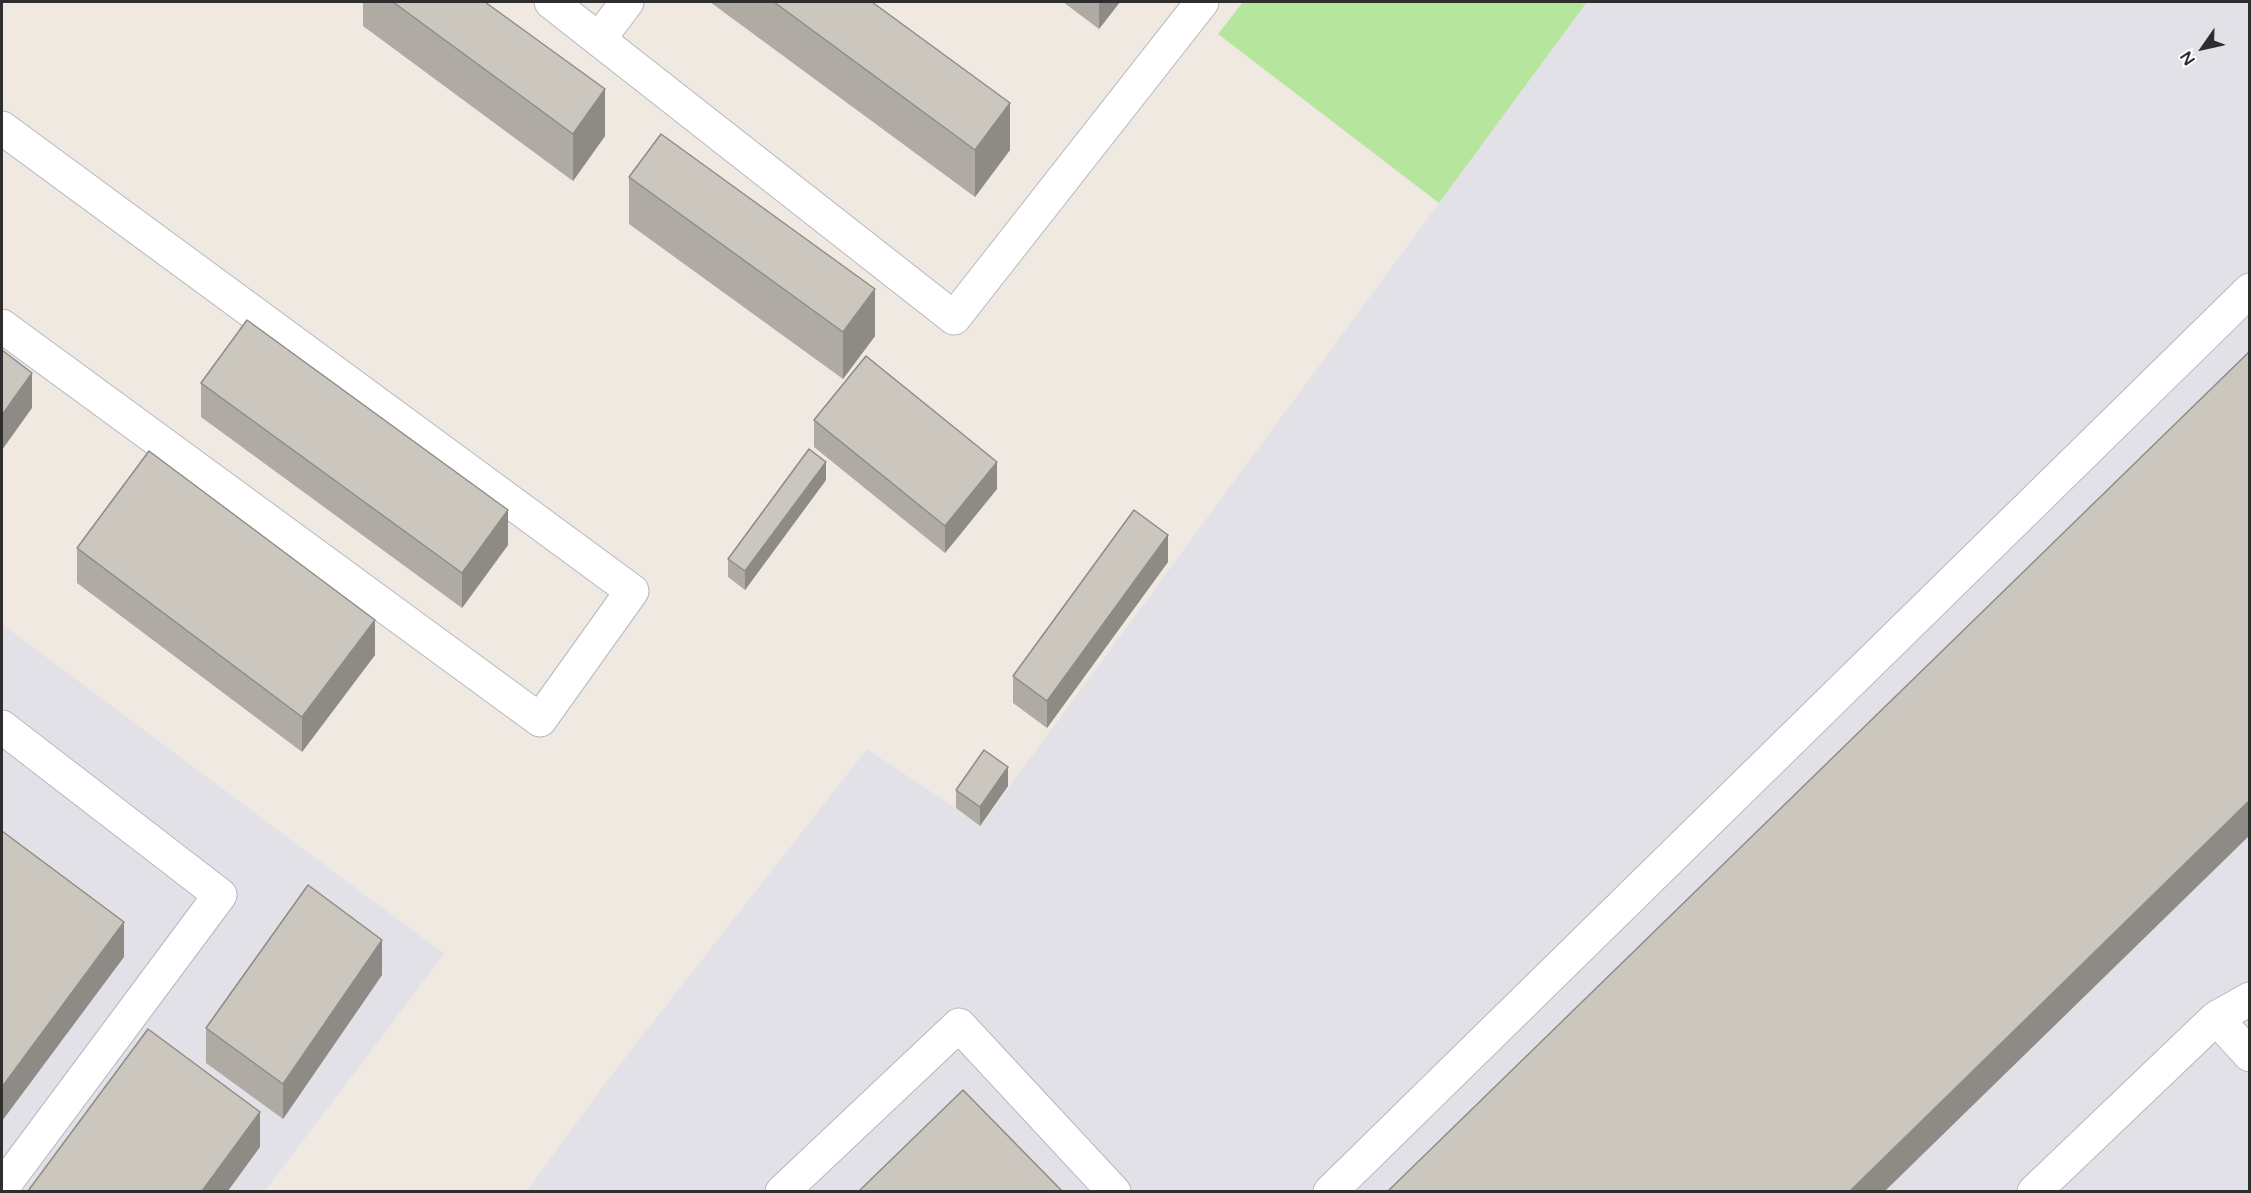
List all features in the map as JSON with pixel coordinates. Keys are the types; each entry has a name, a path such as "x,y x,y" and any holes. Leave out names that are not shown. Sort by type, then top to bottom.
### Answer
{"lane":[{"path":"551,2 954,318 1202,2"},
{"path":"599,39 627,2"},
{"path":"2,128 632,591 540,720 2,326"},
{"path":"1330,1191 2250,290"},
{"path":"2,727 220,895 2,1188"},
{"path":"2034,1191 2216,1018 2250,999"},
{"path":"2216,1018 2250,1055"},
{"path":"782,1191 959,1025 1114,1191"}],"shaded area":[{"path":"1587,2 2249,2 2249,1191 526,1192 607,1081 867,749 981,825"},
{"path":"2,624 444,954 265,1191 2,1191"}],"green space":[{"path":"1243,2 1587,2 1439,203 1218,34"}],"building":[{"path":"393,2 485,2 605,89 573,134"},
{"path":"774,2 872,2 1010,103 975,150"},
{"path":"661,134 875,289 843,332 629,177"},
{"path":"247,320 508,510 462,573 201,383"},
{"path":"2,350 32,373 2,415"},
{"path":"2250,351 2250,800 1850,1191 1388,1191"},
{"path":"866,356 997,462 945,526 814,420"},
{"path":"809,449 826,462 745,571 728,559"},
{"path":"149,451 375,620 302,717 77,548"},
{"path":"1134,510 1168,535 1047,701 1013,676"},
{"path":"984,750 1008,767 980,807 956,790"},
{"path":"2,831 124,922 2,1087"},
{"path":"308,885 382,940 283,1084 206,1028"},
{"path":"148,1029 260,1112 202,1191 28,1191"},
{"path":"963,1090 1062,1191 859,1191"}]}
